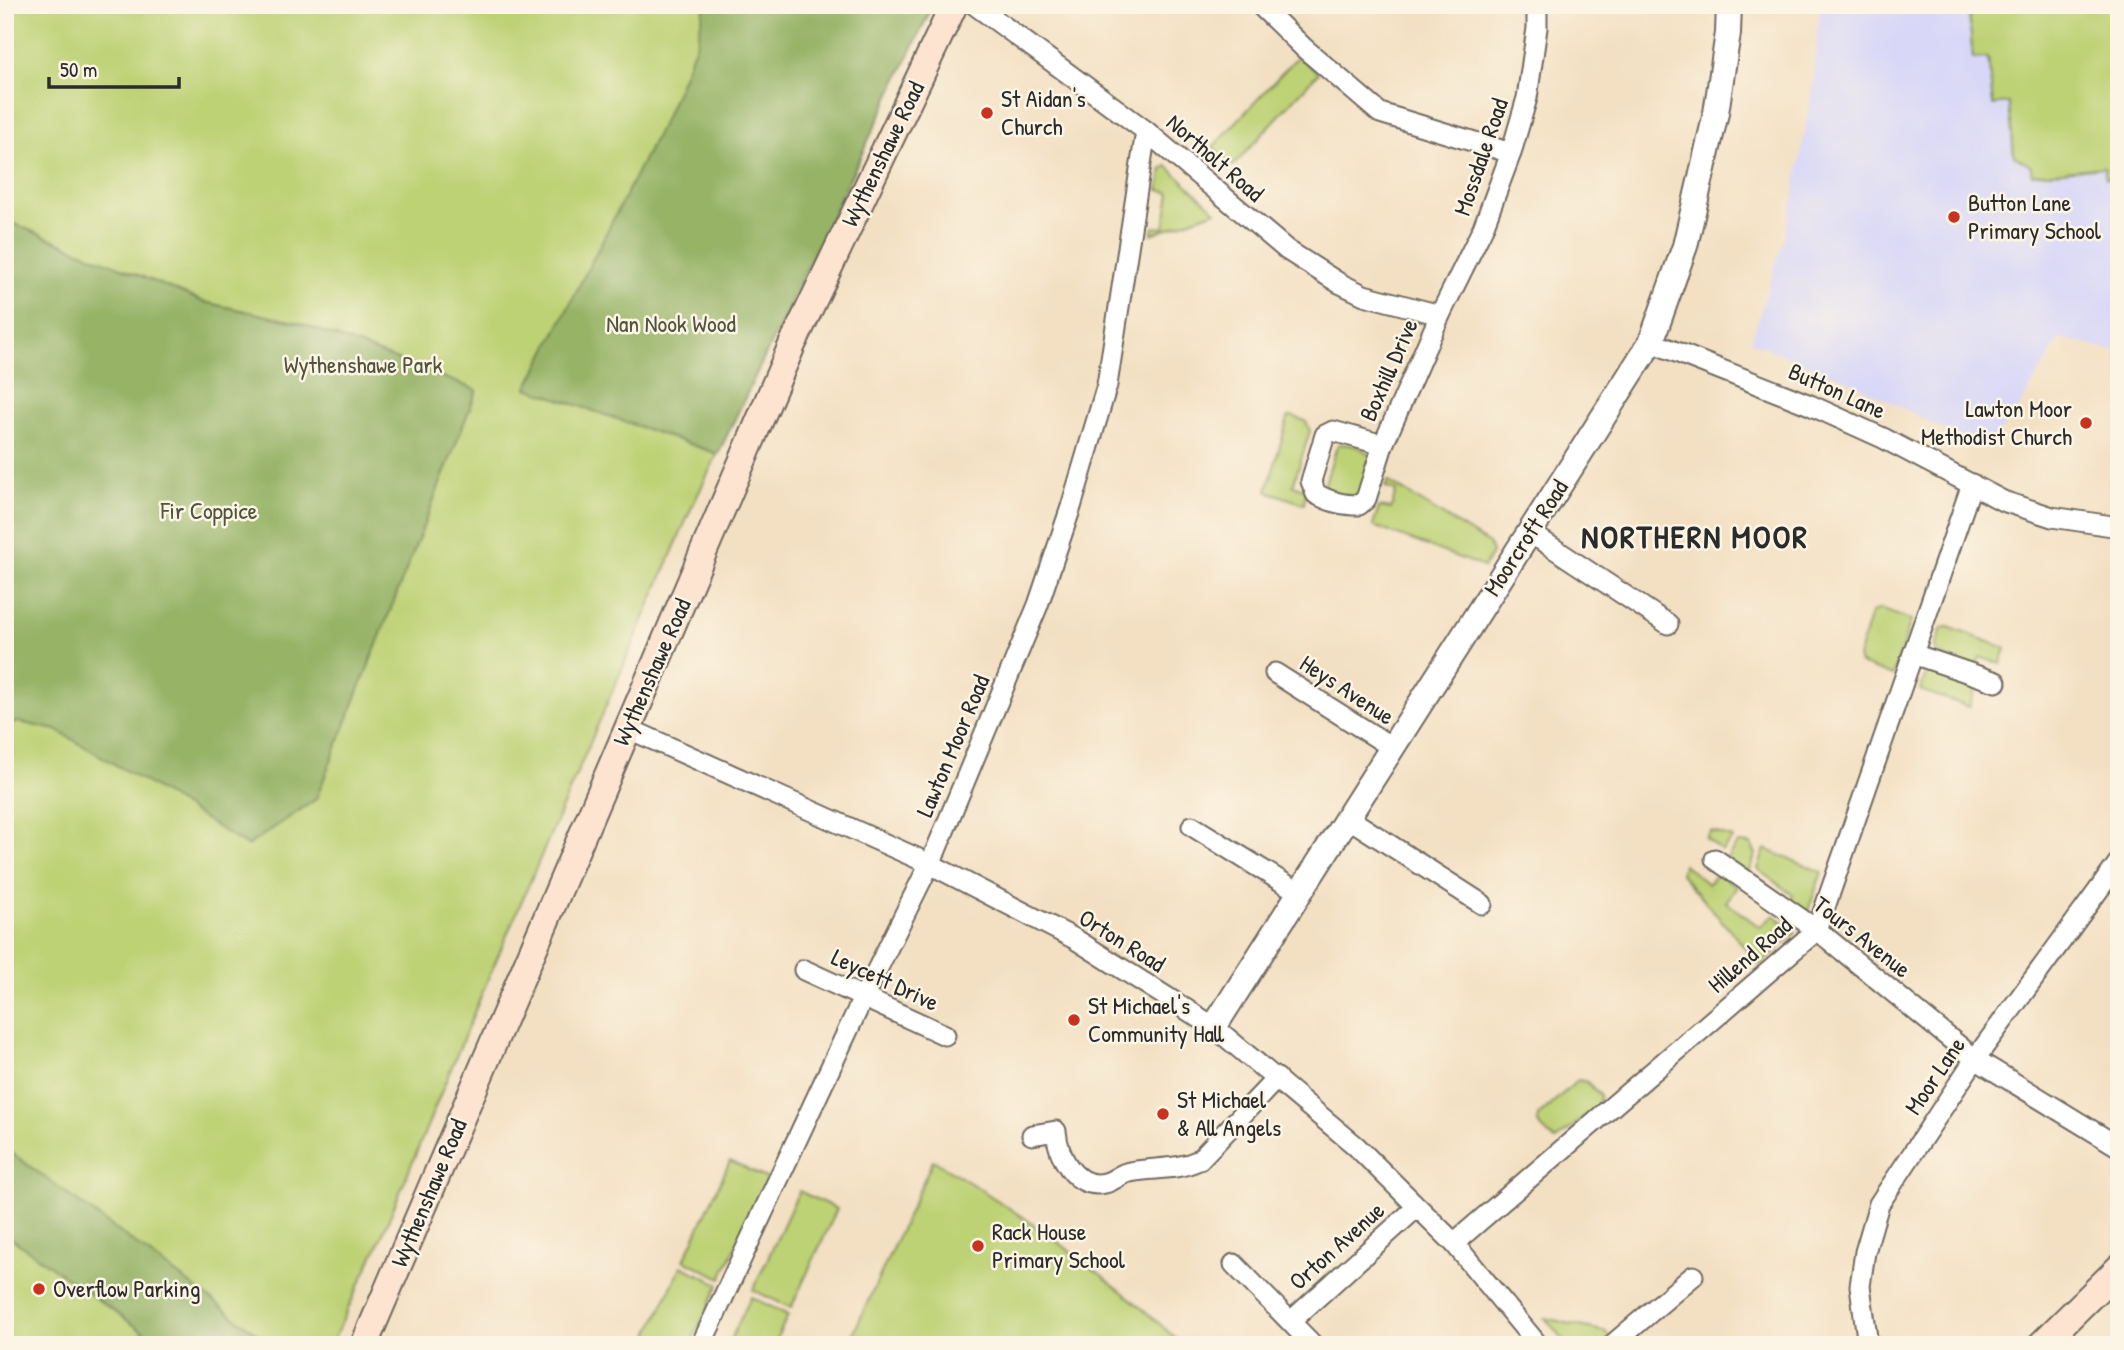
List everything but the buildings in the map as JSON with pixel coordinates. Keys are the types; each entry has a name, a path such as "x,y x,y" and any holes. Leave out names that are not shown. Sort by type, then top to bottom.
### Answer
{"main road":[{"name":"Wythenshawe Road","path":"364,1345 792,345 954,5"},
{"path":"2041,1345 2119,1268"}],"street":[{"name":"Northolt Road","path":"975,5 1146,131 1287,250 1339,283 1364,295 1440,315"},
{"path":"1260,5 1304,48 1380,113 1511,153"},
{"name":"Mossdale Road","path":"1440,315 1483,228 1511,153 1527,98 1537,5"},
{"name":"Moorcroft Road","path":"1214,1027 1651,342 1685,246 1716,113 1728,33 1729,5"},
{"name":"Lawton Moor Road","path":"701,1345 863,998 930,864 1038,605 1107,385 1146,131"},
{"name":"Boxhill Drive","path":"1383,445 1440,315"},
{"name":"Button Lane","path":"1651,342 1811,405 1883,438 2003,501 2052,517 2119,527"},
{"name":"Hillend Road","path":"1454,1243 1816,930 1972,484"},
{"path":"1529,532 1668,624"},
{"path":"1913,653 1997,682"},
{"name":"Heys Avenue","path":"1275,673 1393,748"},
{"name":"Orton Road","path":"627,728 930,864 1075,939 1214,1027 1356,1146 1454,1243 1538,1345"},
{"path":"1348,818 1482,904"},
{"path":"1192,826 1300,893"},
{"name":"Tours Avenue","path":"1715,859 1816,930 1975,1059 2119,1147"},
{"name":"Moor Lane","path":"1868,1345 1860,1286 1865,1252 1880,1203 1975,1059 2119,862"},
{"name":"Leycett Drive","path":"804,970 945,1035"},
{"path":"1032,1135 1056,1131 1058,1150 1067,1166 1084,1181 1104,1184 1127,1172 1183,1167 1199,1160 1277,1078"},
{"name":"Orton Avenue","path":"1292,1321 1416,1208"},
{"name":"Orton Avenue","path":"1234,1264 1313,1345"},
{"path":"1612,1345 1693,1276"}],"shaded area":[{"name":"Button Lane Primary School","path":"1820,5 2119,5 2119,352 2060,338 2017,411 1985,450 1845,379 1751,342 1784,238 1794,195 1813,83"}],"green space":[{"name":"Wythenshawe Park","path":"5,5 933,5 691,509 488,979 379,1243 331,1345 5,1345"},
{"name":"Nan Nook Wood","path":"705,5 933,5 718,454 527,388 668,112 696,45"},
{"path":"1968,5 2119,5 2119,177 2106,178 2104,167 2032,174 2032,167 2014,156 2009,103 1993,105 1988,58 1973,59"},
{"path":"1298,56 1318,73 1233,166 1213,147"},
{"path":"1167,166 1216,211 1152,234 1154,227 1164,228 1170,193 1159,190 1162,169"},
{"name":"Fir Coppice","path":"5,220 204,302 300,323 477,390 316,799 247,846 56,730 18,722 5,726"},
{"path":"1291,416 1306,421 1310,431 1293,485 1306,490 1304,504 1267,491 1288,418"},
{"path":"1339,444 1358,447 1373,459 1364,494 1347,500 1324,486"},
{"path":"1388,481 1489,544 1492,553 1484,567 1373,526 1379,507 1391,509 1396,491 1385,487"},
{"path":"1880,609 1911,620 1893,676 1860,664 1858,658 1871,613"},
{"path":"1948,627 2006,648 2001,664 1980,657 1975,669 1940,656 1935,648 1942,628"},
{"path":"1930,664 1978,681 1969,707 1920,690"},
{"path":"1711,831 1733,838 1722,851 1705,838"},
{"path":"1738,843 1751,844 1756,854 1746,877 1724,862"},
{"path":"1765,849 1822,872 1805,919 1788,908 1793,895 1758,869"},
{"path":"1683,864 1708,884 1717,873 1737,887 1726,902 1760,927 1774,915 1795,933 1759,964 1681,874"},
{"path":"1578,1080 1587,1082 1600,1095 1598,1106 1555,1141 1538,1124 1538,1116"},
{"path":"5,1148 273,1345 162,1345 5,1234"},
{"name":"Rack House Primary School","path":"933,1160 999,1201 1063,1246 1183,1345 848,1345"},
{"path":"730,1161 768,1179 721,1278 684,1260"},
{"path":"799,1191 837,1209 791,1308 753,1290"},
{"path":"681,1266 719,1284 690,1345 644,1345"},
{"path":"751,1297 788,1315 774,1345 728,1345"},
{"path":"1545,1318 1606,1332 1612,1341 1607,1345 1567,1345"}],"place":[{"name":"St Aidan's Church","path":"987,113"},
{"name":"Button Lane Primary School","path":"1954,217"},
{"name":"Lawton Moor Methodist Church","path":"2086,423"},
{"name":"St Michael's Community Hall","path":"1074,1020"},
{"name":"St Michael & All Angels","path":"1163,1114"},
{"name":"Rack House Primary School","path":"978,1246"},
{"name":"Overflow Parking","path":"39,1289"}],"district":[{"name":"NORTHERN MOOR","path":"1695,537"}]}
